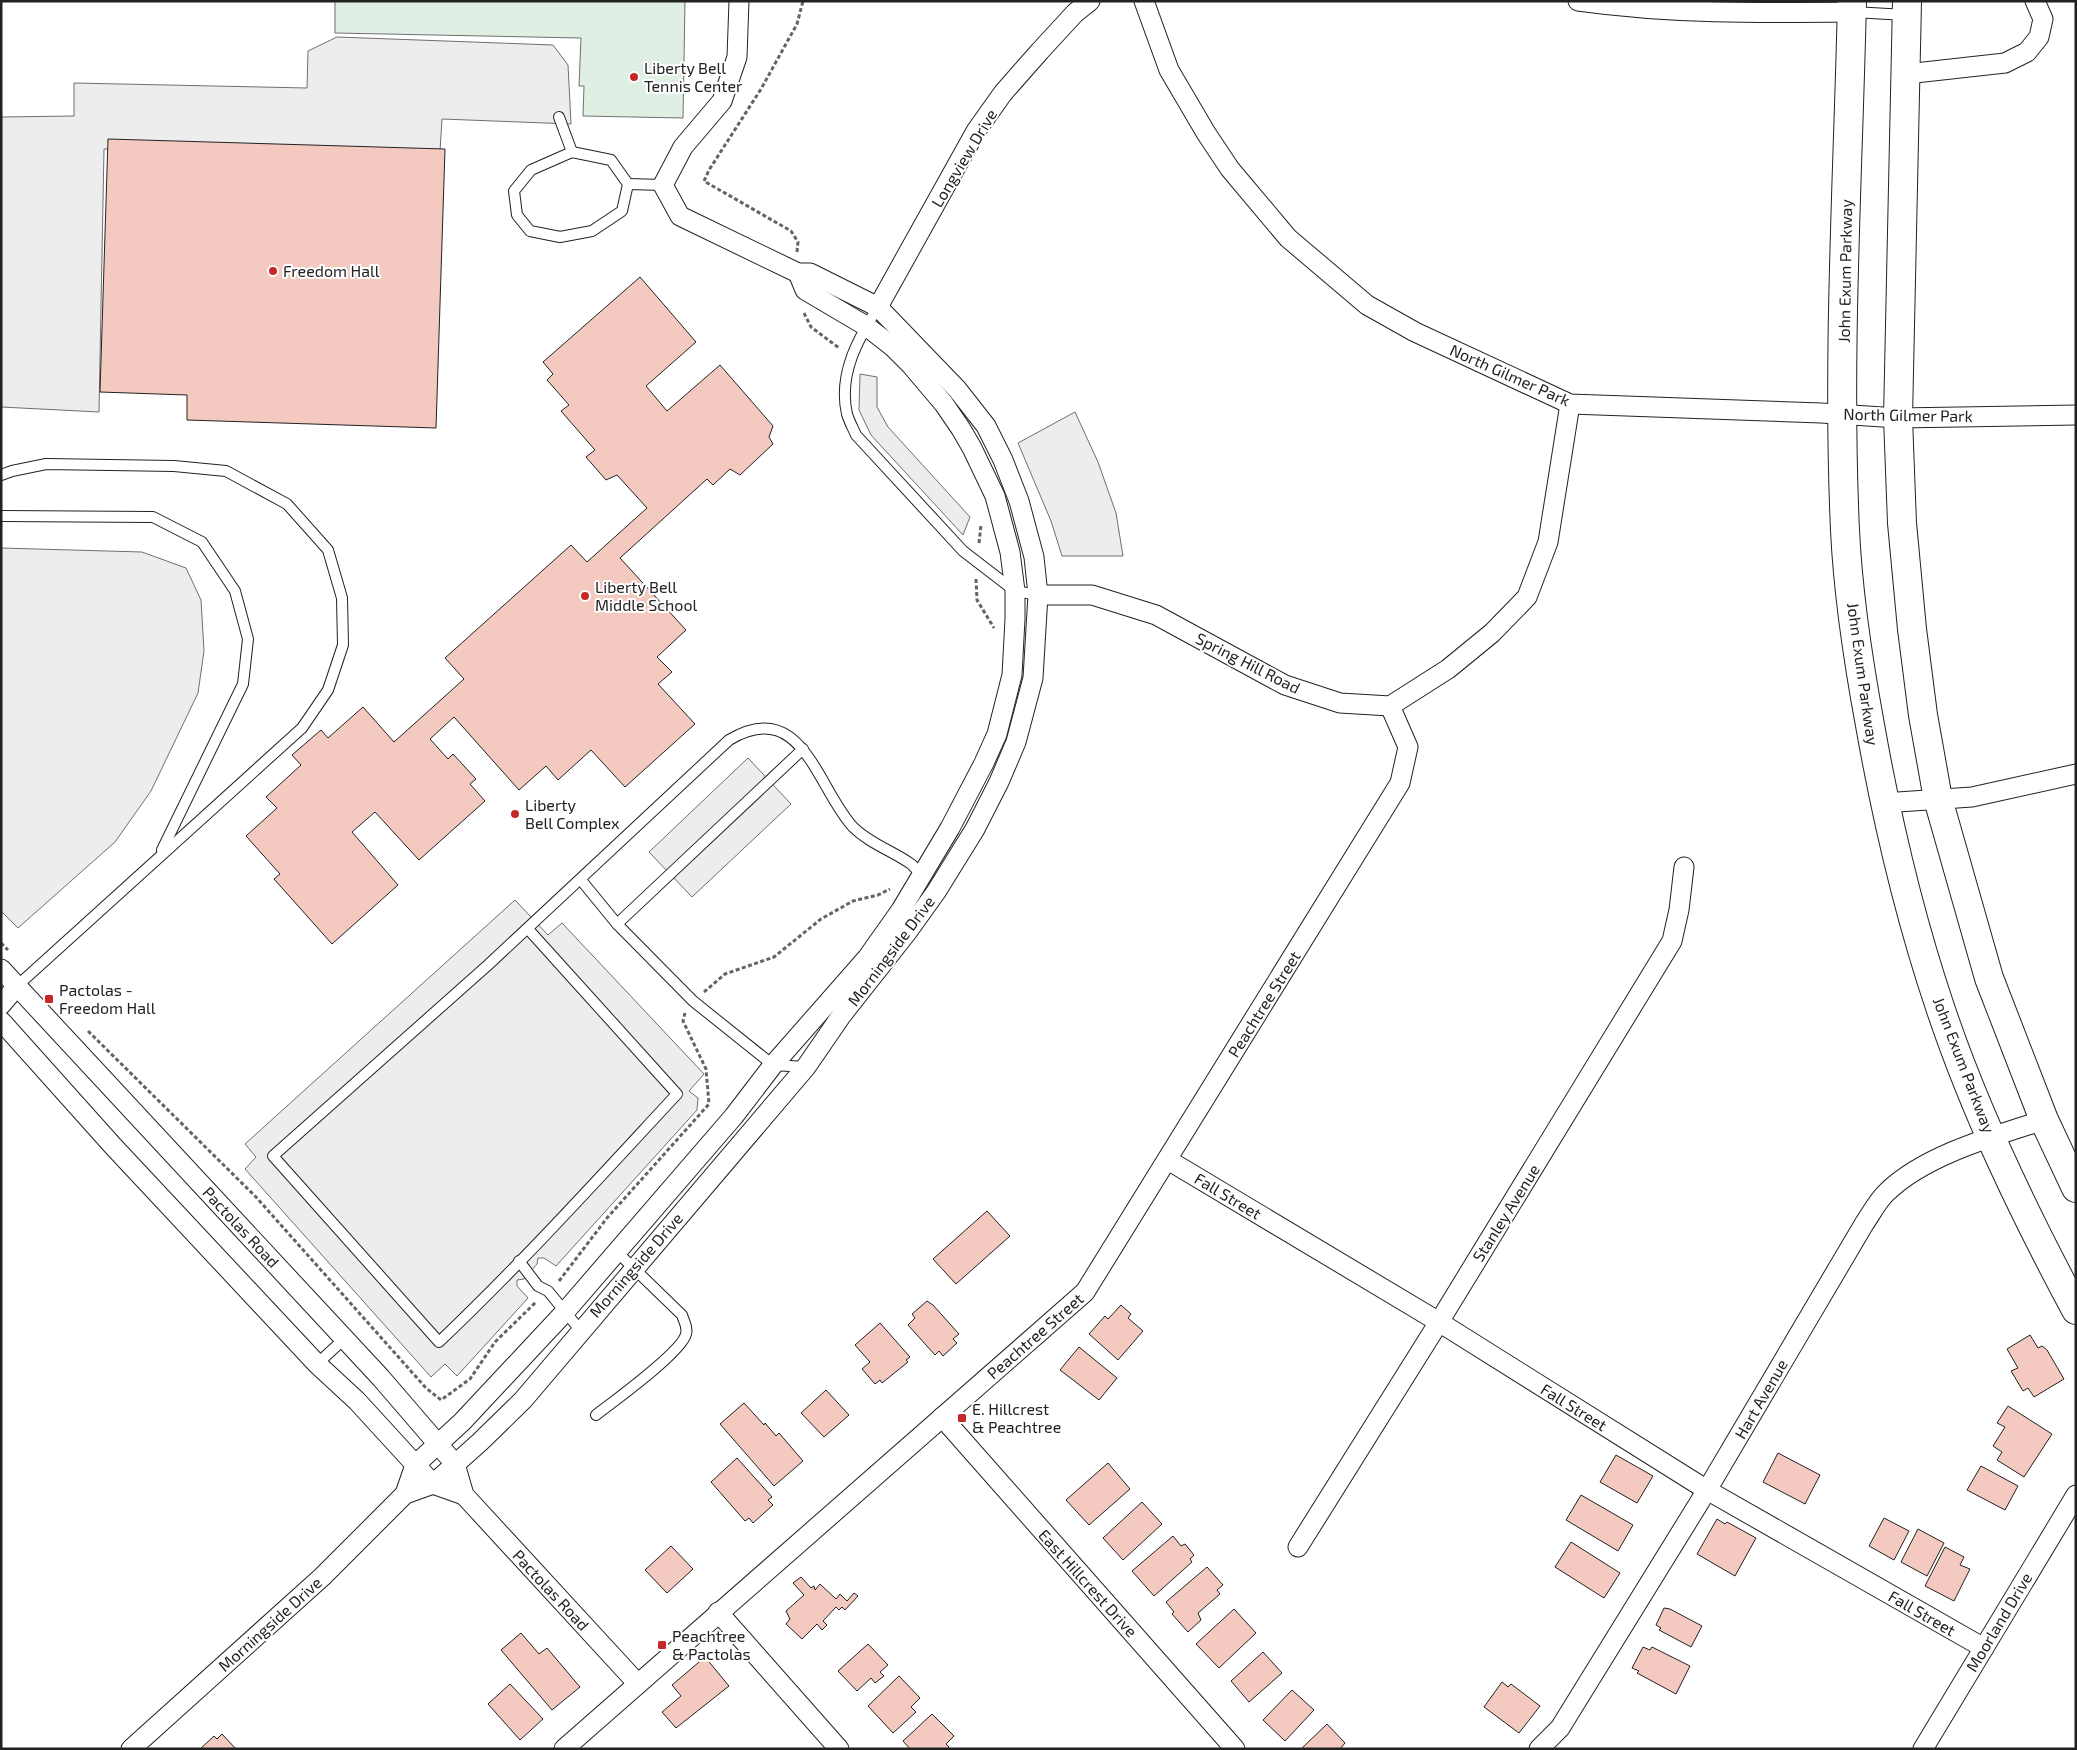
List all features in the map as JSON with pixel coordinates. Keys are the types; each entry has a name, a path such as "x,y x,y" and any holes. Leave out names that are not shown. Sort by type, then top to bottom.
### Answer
{"main road":[{"name":"John Exum Parkway","path":"1852,6 1842,414 1845,533 1856,649 1884,803 1912,915 1940,1008 1964,1072 2031,1226 2076,1310"},
{"path":"1908,8 1898,418 1902,523 1912,629 1923,715 1938,799 1989,978 2044,1120 2076,1188"}],"street":[{"path":"739,1 737,56 722,101 683,147 663,185 680,216 798,274 810,273 878,306"},
{"name":"Longview Drive","path":"878,306 976,131 1003,93 1075,13 1090,1"},
{"name":"North Gilmer Park","path":"1144,1 1169,70 1206,134 1230,169 1288,238 1367,305 1415,332 1570,404 1842,414 1898,418 2076,415"},
{"path":"1578,1 1663,11 1756,14 1852,6"},
{"path":"1906,74 2006,63 2027,52 2039,37 2043,19 2035,1"},
{"name":"Morningside Drive","path":"130,1749 322,1577 405,1494 416,1465 462,1422 520,1362 734,1116 773,1065 867,958 901,910 971,788 997,734 1012,675 1015,650 1015,591 1010,552 995,496 972,448 944,404 917,372 893,347 866,326 805,290 798,274"},
{"name":"Morningside Drive","path":"405,1494 433,1484 523,1400 806,1067 841,1016 936,892 975,829 999,782 1016,742 1033,678 1038,595 1034,557 1019,500 1003,460 986,426 957,389 878,306"},
{"path":"1390,706 1448,669 1492,632 1527,597 1548,542 1570,404"},
{"name":"Spring Hill Road","path":"1038,595 1092,595 1156,615 1286,685 1340,703 1390,706"},
{"name":"Peachtree Street","path":"564,1749 1085,1292 1400,783 1408,747 1390,706"},
{"path":"1884,803 1972,796 2076,774"},
{"name":"Stanley Avenue","path":"1298,1547 1439,1322 1672,941 1679,910 1684,867"},
{"name":"Pactolas Road","path":"1,969 344,1339 438,1444 455,1464 464,1495 638,1684"},
{"path":"1,1005 17,986"},
{"name":"Pactolas Road","path":"1,1021 112,1146 317,1364 357,1401 433,1484 464,1495"},
{"name":"Hart Avenue","path":"1539,1749 1560,1728 1707,1490 1864,1224 1886,1192 1914,1172 1959,1149 1992,1136 2044,1120"},
{"name":"Fall Street","path":"1168,1160 1439,1322 1707,1490 1984,1648"},
{"name":"East Hillcrest Drive","path":"942,1418 1235,1749"},
{"name":"Moorland Drive","path":"1923,1749 2076,1495"},
{"path":"718,1612 839,1749"}],"lane":[{"path":"1852,6 1908,8"},
{"path":"559,118 572,152"},
{"path":"572,152 611,160 628,184 622,212 592,231 560,237 530,231 517,215 514,191 531,170 572,152"},
{"path":"628,184 663,185"},
{"path":"878,306 852,352 845,387 847,414 856,435 963,551 1015,591 1038,595"},
{"path":"1,475 46,464 174,466 226,471 287,504 328,550 342,598 343,645 328,690 302,728 17,986"},
{"path":"1,516 153,517 202,542 235,591 248,639 243,684 160,856"},
{"path":"528,929 677,1094 481,1302 439,1342 273,1156 582,880 729,740 745,731 760,729 774,730 787,734 803,749 854,828 880,847 913,865 936,892"},
{"path":"617,924 803,749"},
{"path":"582,880 617,924 693,1001 773,1065 806,1067"},
{"path":"596,1415 676,1350 686,1336 687,1326 682,1315 617,1252"},
{"path":"519,1261 538,1286 548,1291 564,1313 581,1331"},
{"path":"317,1364 344,1339"}],"green space":[{"name":"Liberty Bell Tennis Center","path":"335,1 685,1 683,118 583,116 584,86 579,86 581,38 335,33"}],"shaded area":[{"path":"337,37 553,45 568,65 571,124 442,119 440,151 104,149 99,412 1,407 1,117 74,116 74,83 307,88 308,51"},
{"path":"860,374 877,377 877,407 888,427 970,517 963,535 871,435 859,410"},
{"path":"1075,412 1098,462 1116,513 1123,556 1062,556 1051,521 1018,443"},
{"path":"1,548 142,552 186,568 201,600 204,651 198,693 151,791 115,842 18,928 1,911"},
{"path":"748,758 791,804 692,897 649,852"},
{"path":"515,900 548,935 562,923 704,1074 689,1091 698,1098 697,1110 556,1266 544,1258 538,1258 537,1264 524,1279 517,1280 517,1286 528,1298 457,1376 445,1364 431,1377 245,1169 256,1157 245,1144"}],"building":[{"name":"Freedom Hall","path":"108,139 445,149 436,428 187,420 187,395 100,392"},
{"name":"Liberty Bell Middle School","path":"640,277 696,342 646,386 667,411 720,365 773,426 769,437 773,444 740,475 730,469 713,485 707,479 620,558 686,630 657,657 672,672 658,684 695,724 625,787 591,750 558,780 546,766 519,790 454,717 430,739 448,759 453,754 476,779 470,784 485,801 419,860 375,812 352,832 398,885 332,944 274,879 280,874 246,836 277,808 266,797 301,765 292,755 321,730 328,738 363,707 394,742 464,679 445,658 571,545 587,562 647,508 617,475 606,480 586,457 595,450 561,411 569,405 547,380 553,374 543,362"},
{"path":"987,1211 1010,1236 956,1284 933,1259"},
{"path":"927,1301 933,1305 959,1334 953,1339 957,1343 943,1356 939,1351 935,1355 908,1325 915,1318 912,1314"},
{"path":"1121,1305 1131,1314 1128,1318 1143,1331 1118,1360 1089,1334 1105,1316 1108,1319"},
{"path":"880,1323 910,1357 906,1360 908,1362 882,1383 880,1380 875,1384 862,1369 870,1362 855,1345"},
{"path":"2030,1335 2038,1348 2042,1346 2047,1350 2064,1379 2034,1397 2028,1388 2023,1391 2011,1371 2018,1368 2007,1349"},
{"path":"1079,1347 1117,1378 1099,1400 1060,1370"},
{"path":"826,1390 849,1415 824,1437 801,1413"},
{"path":"744,1403 776,1436 779,1433 803,1461 774,1486 720,1424"},
{"path":"2008,1406 2052,1434 2024,1477 1997,1460 2002,1452 1993,1446 2005,1427 1997,1423"},
{"path":"1778,1453 1820,1475 1805,1504 1763,1482"},
{"path":"1616,1455 1653,1476 1637,1503 1600,1482"},
{"path":"737,1458 772,1497 768,1500 773,1505 753,1523 749,1518 745,1521 711,1482"},
{"path":"1108,1463 1130,1489 1089,1525 1066,1500"},
{"path":"1981,1466 2018,1486 2005,1510 1967,1490"},
{"path":"1581,1495 1633,1525 1618,1551 1566,1520"},
{"path":"1142,1502 1162,1524 1123,1560 1103,1538"},
{"path":"1884,1518 1909,1531 1894,1560 1869,1546"},
{"path":"1717,1519 1725,1524 1727,1522 1756,1538 1735,1576 1697,1554"},
{"path":"1918,1529 1944,1543 1927,1576 1901,1562"},
{"path":"1173,1536 1181,1546 1185,1544 1194,1555 1190,1559 1192,1562 1154,1596 1132,1571"},
{"path":"1571,1542 1620,1573 1604,1598 1555,1567"},
{"path":"671,1546 693,1569 667,1593 645,1570"},
{"path":"1945,1547 1964,1557 1960,1565 1970,1569 1954,1601 1925,1586"},
{"path":"1207,1567 1223,1585 1217,1590 1220,1594 1198,1613 1201,1620 1188,1632 1172,1614 1174,1612 1166,1602"},
{"path":"801,1577 811,1588 814,1586 815,1590 820,1584 836,1599 840,1594 847,1601 854,1593 858,1596 845,1610 842,1607 839,1610 836,1607 823,1621 827,1625 822,1630 817,1624 802,1639 786,1624 790,1619 786,1611 804,1595 793,1583"},
{"path":"1664,1608 1670,1609 1702,1626 1691,1647 1659,1630 1661,1628 1656,1625"},
{"path":"1234,1609 1256,1633 1219,1668 1196,1644"},
{"path":"521,1633 539,1654 547,1648 580,1687 552,1710 501,1650"},
{"path":"868,1644 888,1665 880,1672 884,1676 875,1683 871,1678 857,1691 838,1671"},
{"path":"1643,1647 1650,1650 1652,1647 1690,1666 1676,1694 1637,1673 1639,1671 1632,1668"},
{"path":"1263,1652 1282,1673 1249,1702 1231,1681"},
{"path":"705,1657 729,1686 676,1728 662,1712 681,1696 672,1685"},
{"path":"899,1676 920,1698 911,1707 916,1712 893,1733 868,1706"},
{"path":"1502,1682 1508,1687 1511,1684 1540,1706 1519,1733 1484,1707"},
{"path":"510,1684 543,1719 520,1740 488,1704"},
{"path":"1292,1690 1314,1710 1285,1741 1263,1720"},
{"path":"932,1714 954,1736 946,1744 949,1747 947,1749 910,1749 903,1741"},
{"path":"1327,1724 1345,1743 1340,1749 1301,1749"},
{"path":"222,1734 236,1749 200,1749 214,1736 217,1739"}],"place":[{"name":"Liberty Bell Tennis Center","path":"634,77"},
{"name":"Freedom Hall","path":"273,271"},
{"name":"Liberty Bell Middle School","path":"585,596"},
{"name":"Liberty Bell Complex","path":"515,814"},
{"name":"Pactolas - Freedom Hall","path":"49,999"},
{"name":"E. Hillcrest & Peachtree","path":"962,1418"},
{"name":"Peachtree & Pactolas","path":"662,1645"}]}
